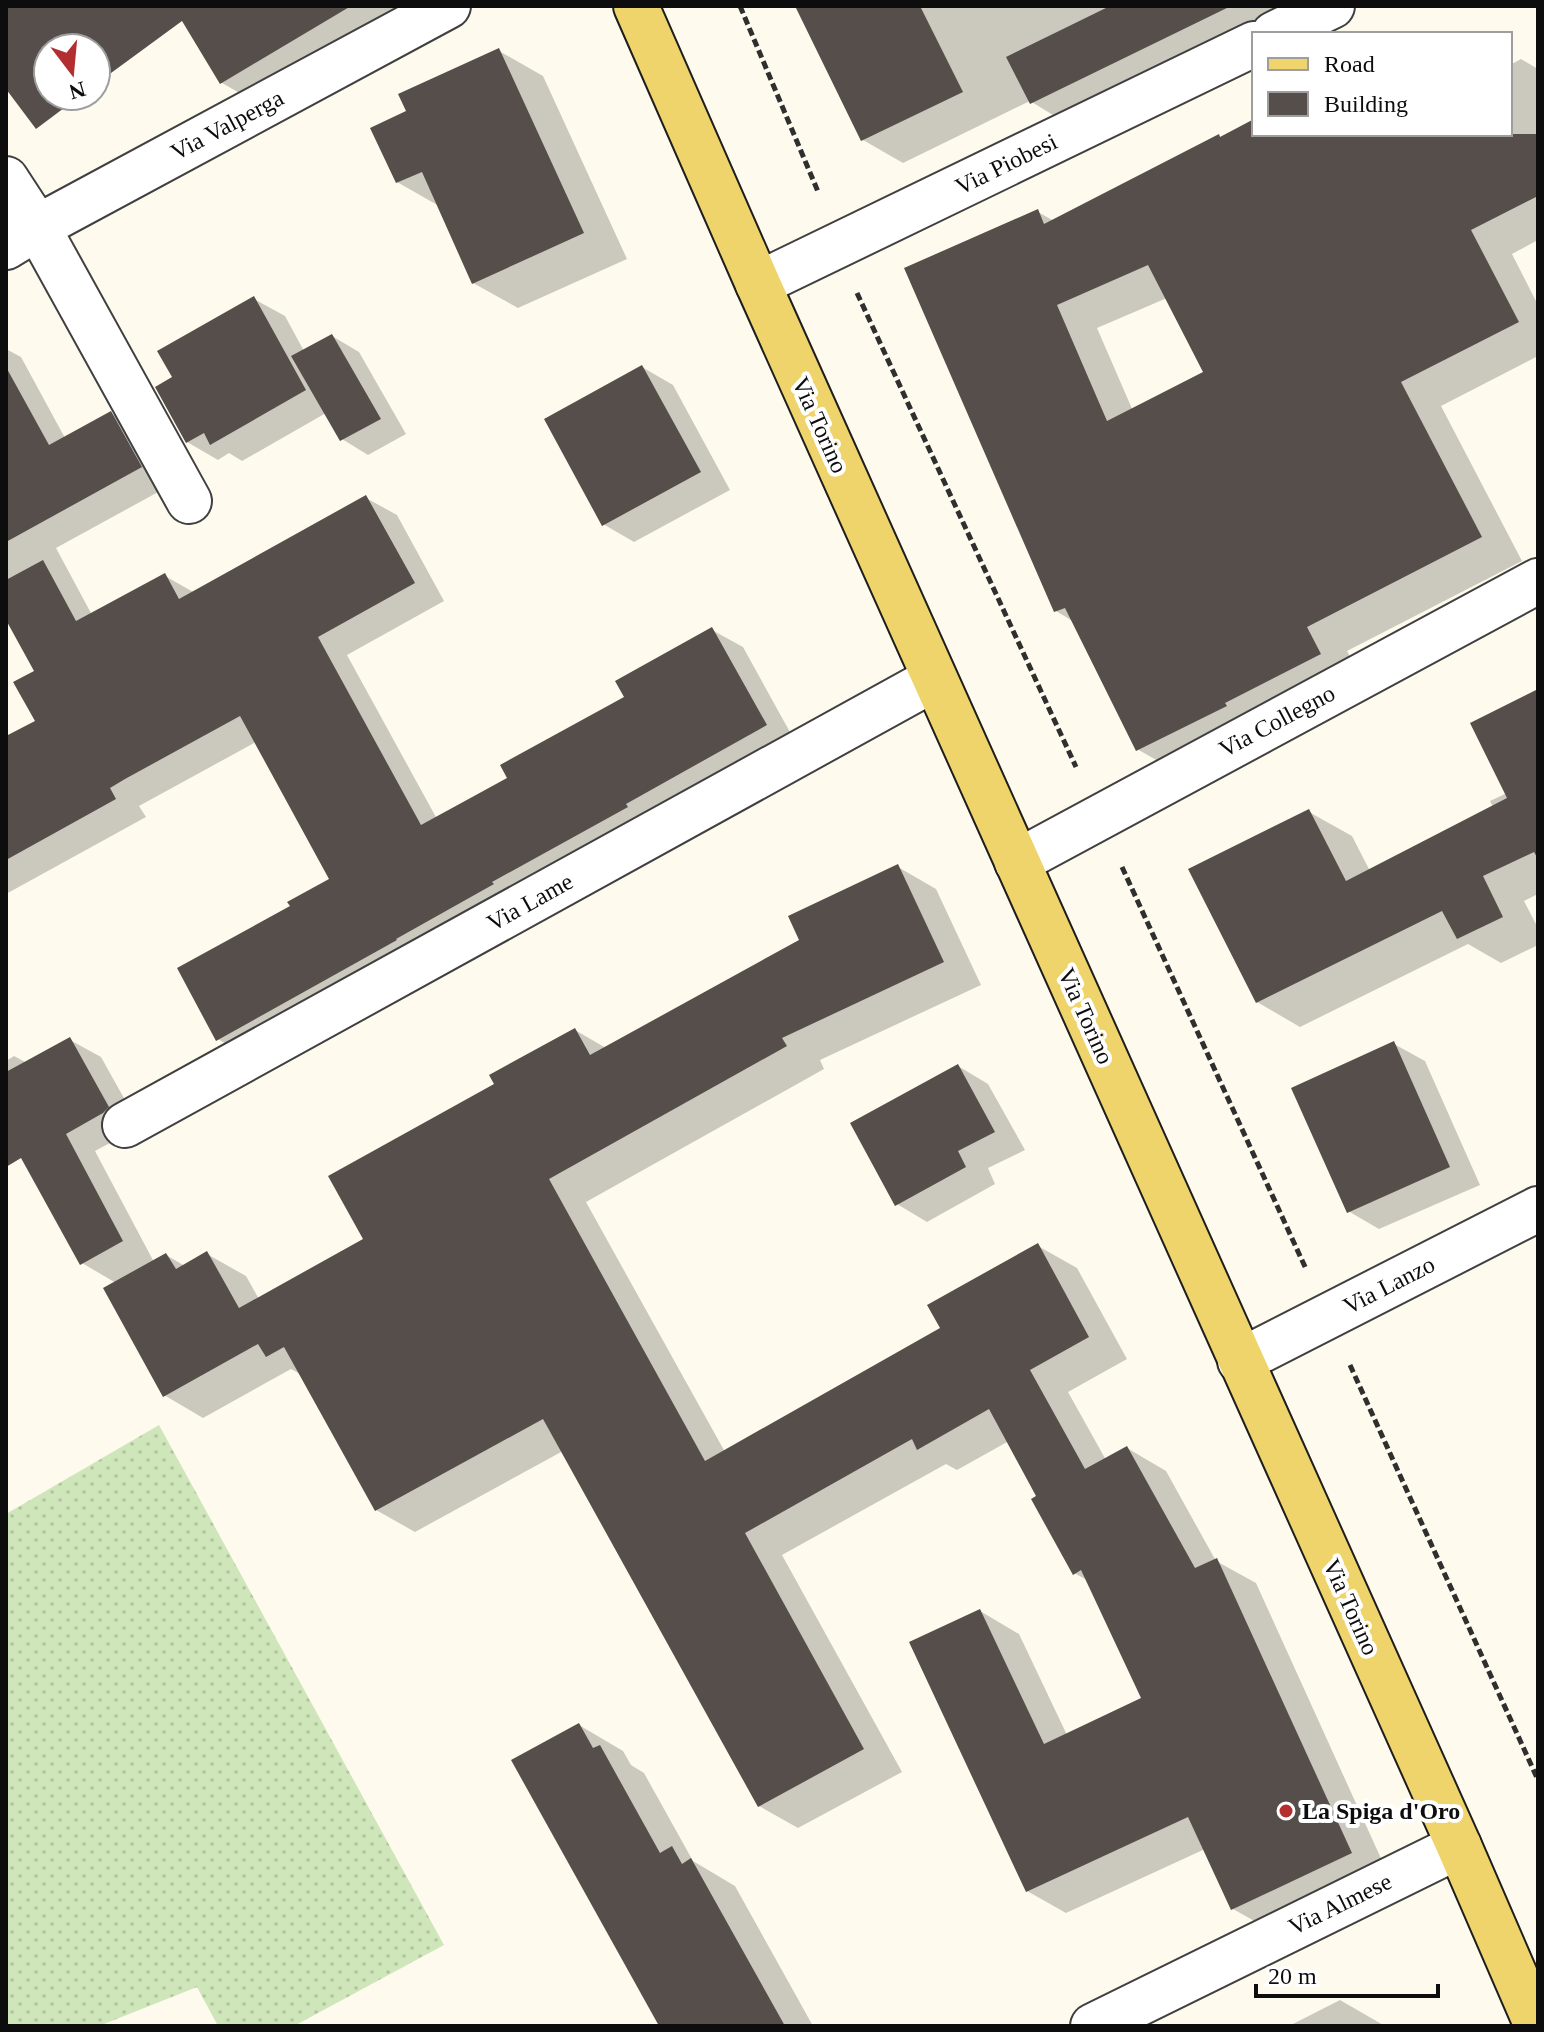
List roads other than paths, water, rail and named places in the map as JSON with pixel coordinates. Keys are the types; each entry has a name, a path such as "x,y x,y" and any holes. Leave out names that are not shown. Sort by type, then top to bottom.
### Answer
{"main road":[{"name":"Via Torino","path":"636,6 1537,2026"}],"street":[{"name":"Via Valperga","path":"22,238 448,6"},
{"path":"1278,32 1332,6"},
{"name":"Via Piobesi","path":"758,284 1252,45"},
{"path":"6,179 22,238 189,501"},
{"name":"Via Collegno","path":"1017,862 1538,581"},
{"name":"Via Lame","path":"125,1125 934,679"},
{"name":"Via Lanzo","path":"1240,1361 1538,1209"},
{"name":"Via Almese","path":"1093,2026 1459,1846"}],"place":[{"name":"La Spiga d'Oro","path":"1286,1811"}]}
